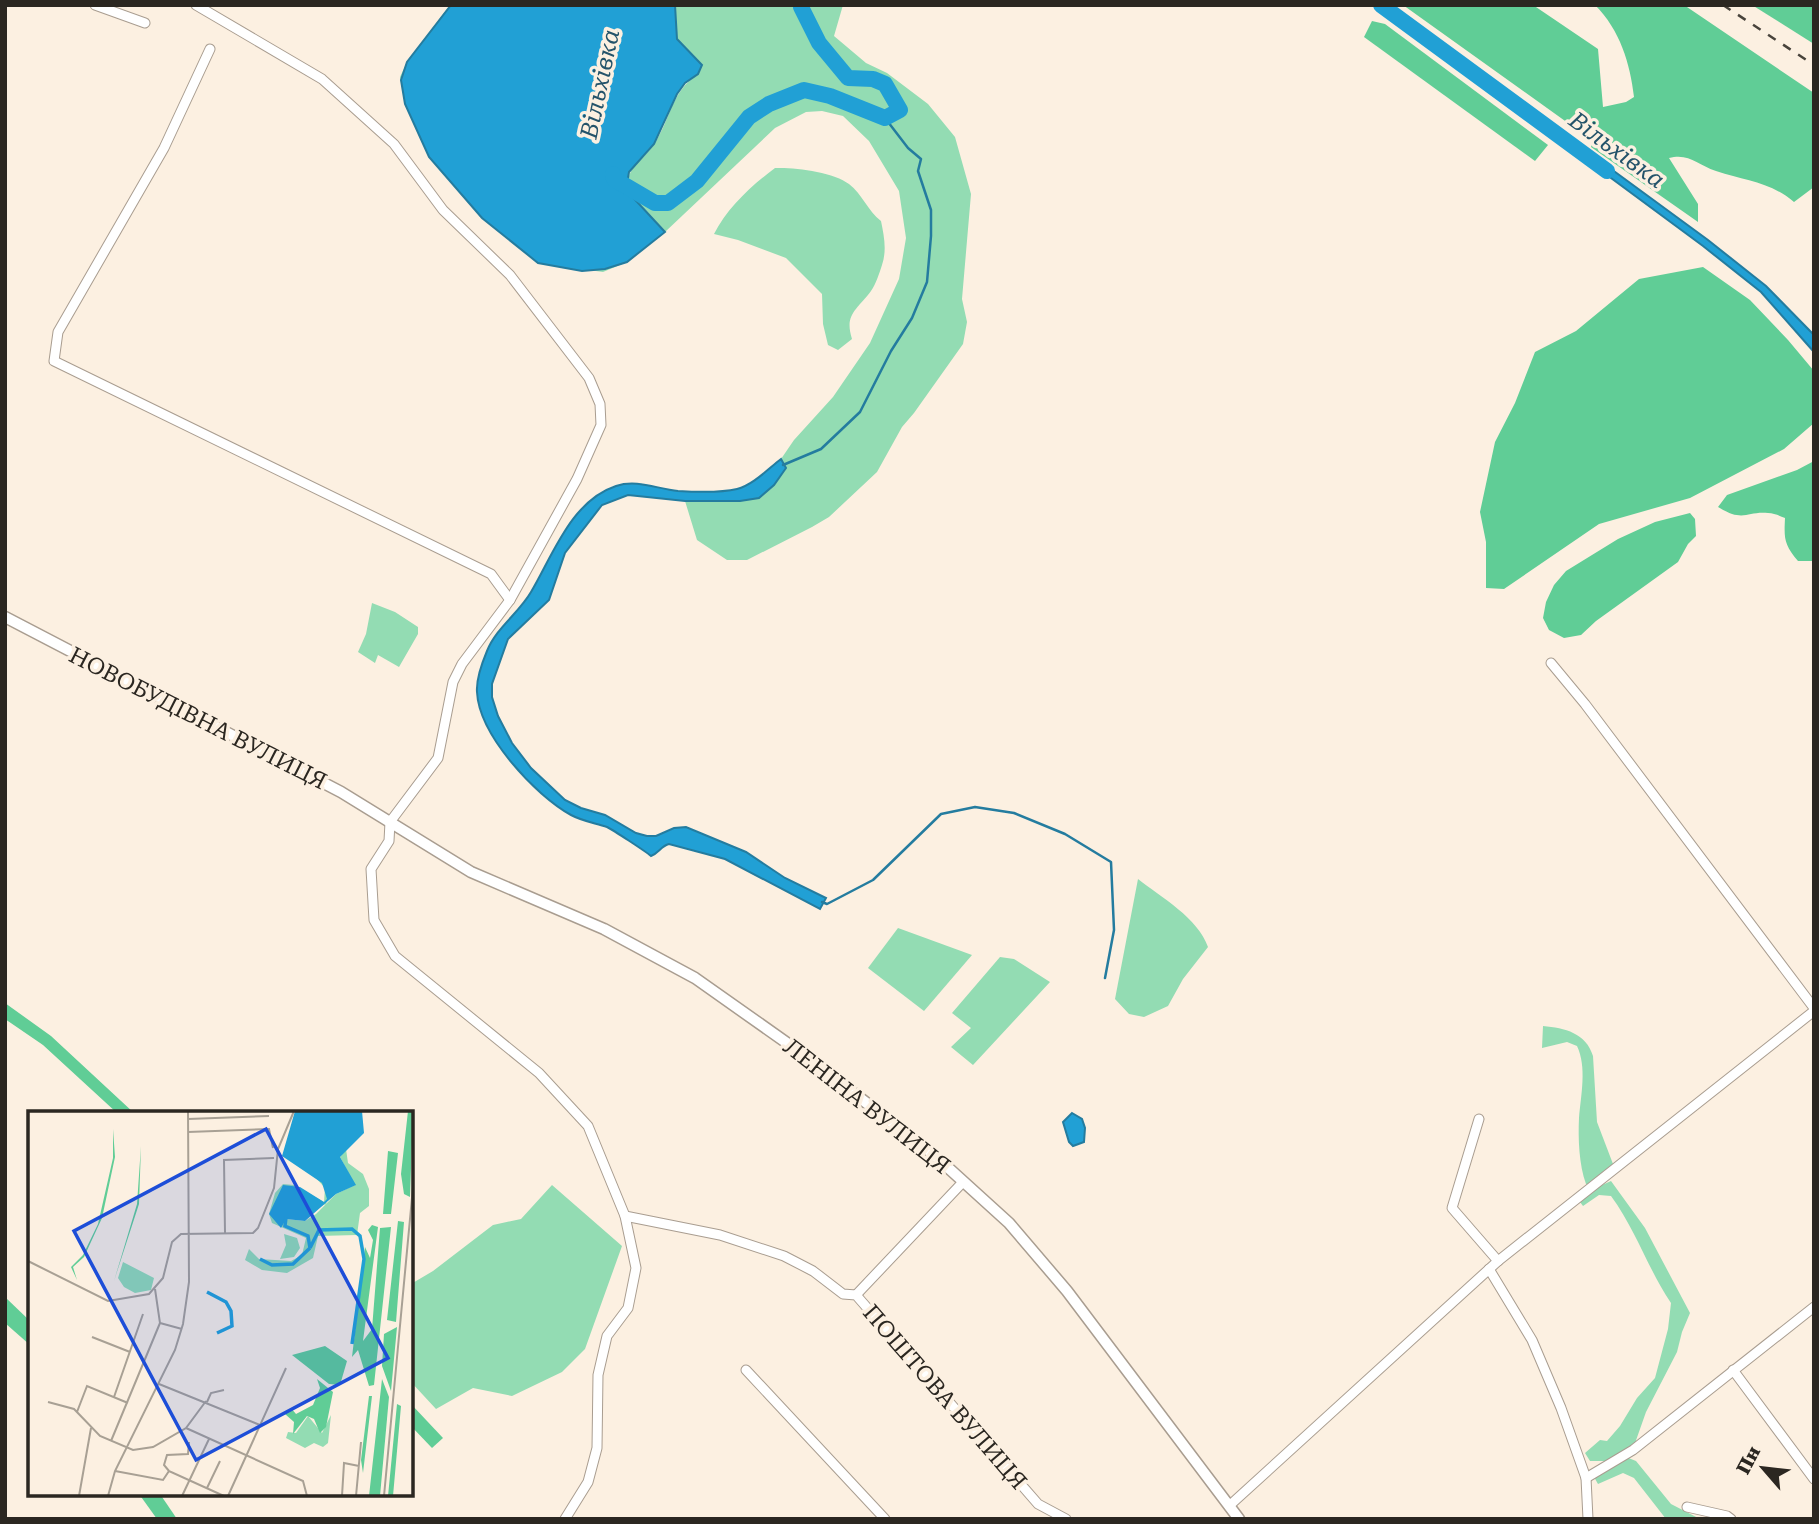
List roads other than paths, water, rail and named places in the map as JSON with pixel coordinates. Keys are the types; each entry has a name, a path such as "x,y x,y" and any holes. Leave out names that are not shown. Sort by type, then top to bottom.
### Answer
{"street":[{"path":"94,5 145,23"},
{"path":"196,5 322,79 394,144 443,210 510,275 589,378 600,404 601,425 576,479 510,600 462,664 453,681 438,758 390,822 389,841 371,869 374,920 395,956 539,1073 588,1126 625,1216 636,1268 628,1308 607,1336 598,1375 597,1448 588,1482 565,1519"},
{"path":"211,49 164,148 58,332 54,361 491,574 510,600"},
{"name":"НОВОБУДІВНА ВУЛИЦЯ","path":"5,617 341,792 390,822"},
{"path":"1229,1506 1498,1261 1814,1009 1585,704 1551,663"},
{"name":"ЛЕНІНА ВУЛИЦЯ","path":"390,822 471,872 604,929 695,978 815,1064 933,1154 1009,1223 1046,1264 1239,1519"},
{"path":"1479,1119 1452,1208 1498,1261"},
{"path":"856,1295 963,1182"},
{"name":"ПОШТОВА ВУЛИЦЯ","path":"625,1216 720,1235 784,1256 813,1272 843,1294 856,1295 1038,1504 1066,1519"},
{"path":"1489,1269 1532,1340 1561,1408 1586,1478 1588,1519"},
{"path":"1586,1478 1633,1450 1814,1307"},
{"path":"746,1370 886,1519"},
{"path":"1733,1370 1814,1479"},
{"path":"1687,1507 1731,1519"}],"water":[{"path":"451,5 675,5 677,39 702,65 698,74 685,83 677,94 654,144 629,172 626,190 665,232 627,262 605,269 582,271 538,263 482,218 429,157 405,104 401,80 407,62"},
{"path":"1592,155 1766,286 1814,335 1814,352 1761,292 1588,161"},
{"path":"781,459 786,468 774,485 759,498 740,501 685,501 628,495 602,505 565,553 549,600 508,639 492,684 492,697 512,743 531,768 565,800 605,815 636,833 656,836 674,828 686,827 746,852 785,878 826,898 820,909 725,859 669,844 651,856 607,827 571,815 526,779 498,745 487,727 477,692 480,671 491,643 526,600 575,516 600,493 624,484 685,491 715,492 737,489 755,480"},
{"path":"1072,1113 1082,1119 1085,1128 1084,1142 1073,1146 1069,1142 1063,1122"}],"waterway":[{"name":"Вільхівка","path":"613,174 614,179 655,203 668,203 697,181 749,117 769,104 804,90 830,96 885,118 900,110 885,84 873,79 848,78 819,43 802,5"},
{"name":"Вільхівка","path":"1381,5 1607,171"},
{"path":"783,465 821,449 860,412 891,351 912,318 927,282 931,210 918,171 921,159 908,148 885,118"},
{"path":"822,902 827,904 873,880 941,814 975,807 1014,813 1065,834 1111,862 1114,930 1105,978"}],"railway":[{"path":"1723,5 1814,65"}]}
